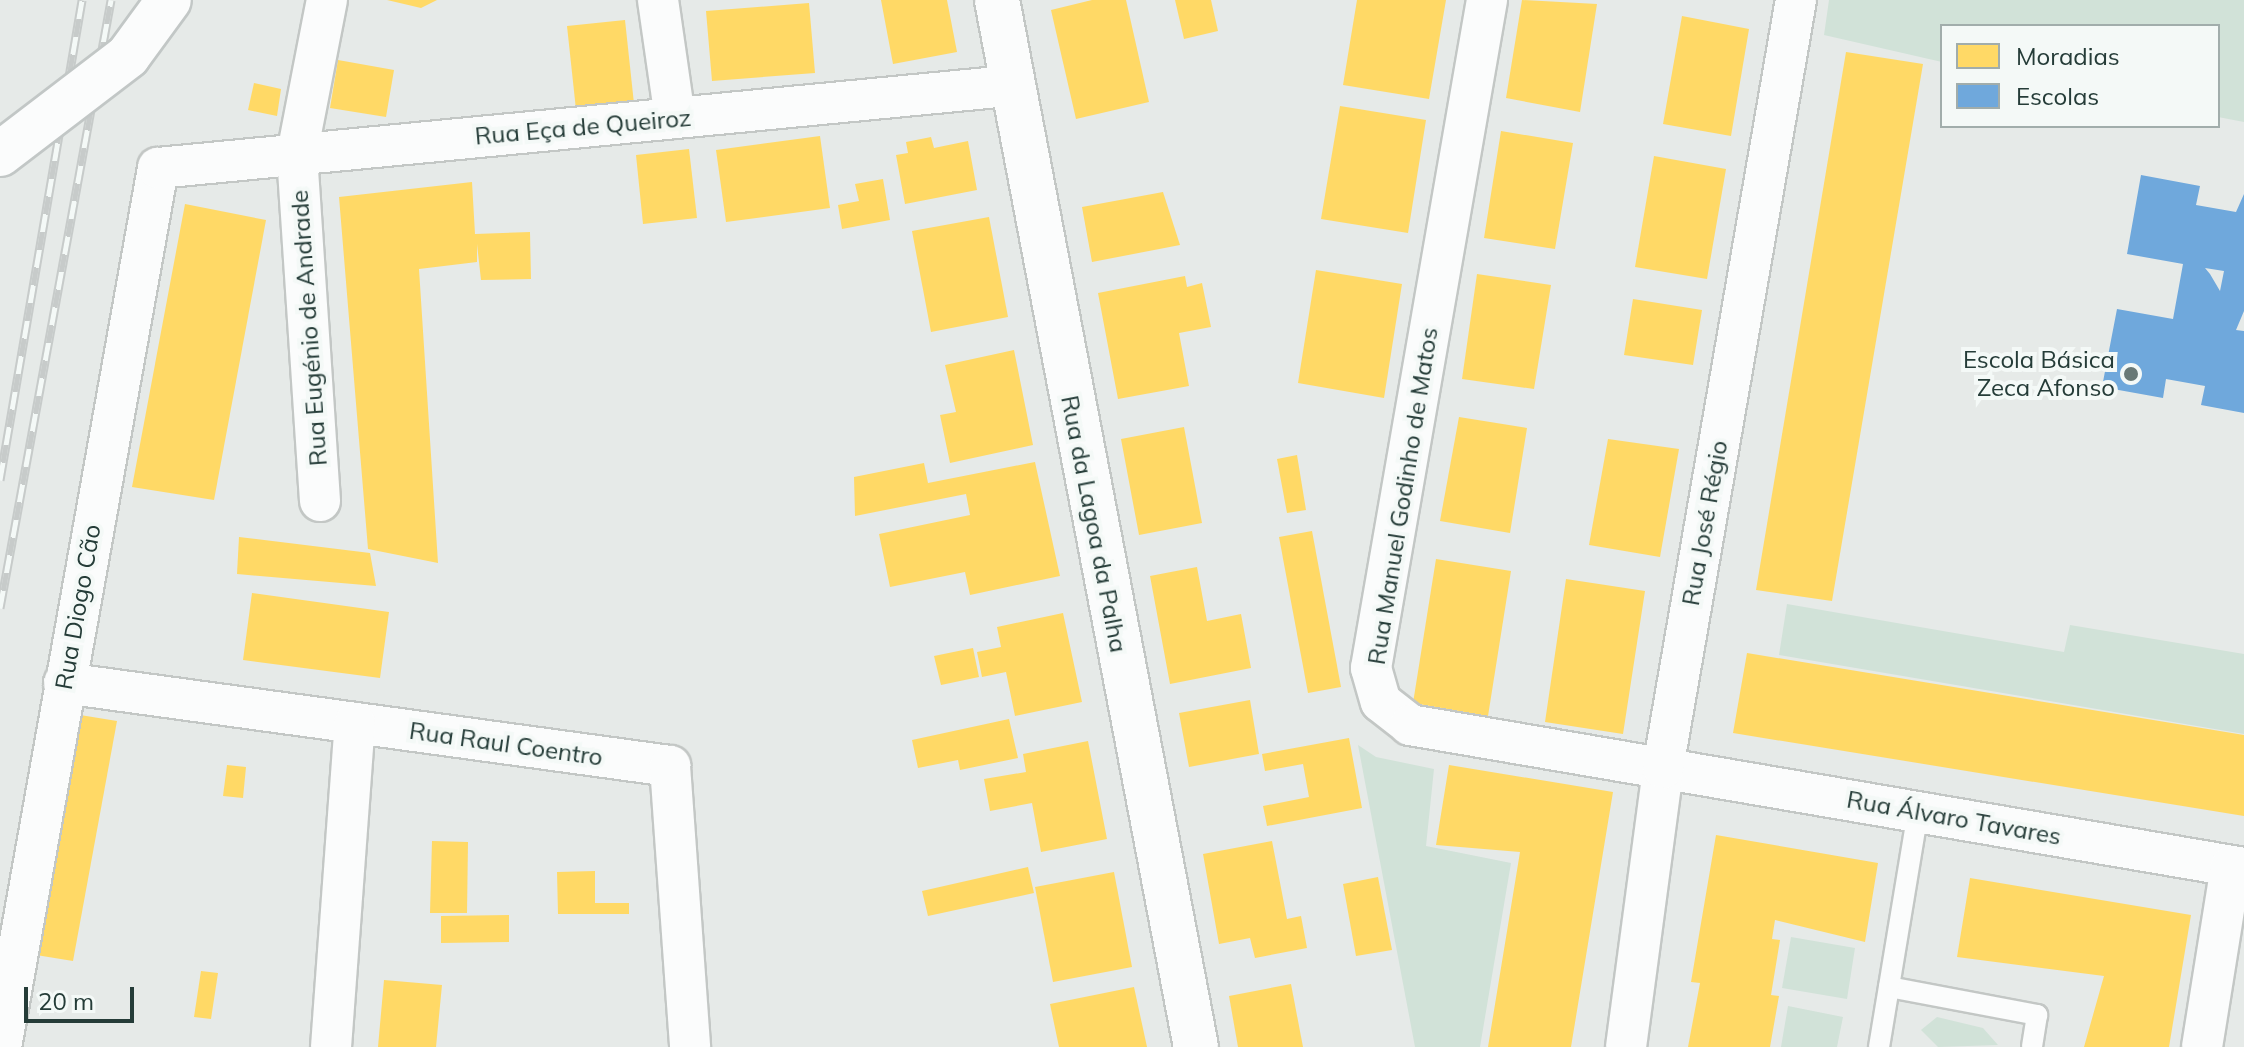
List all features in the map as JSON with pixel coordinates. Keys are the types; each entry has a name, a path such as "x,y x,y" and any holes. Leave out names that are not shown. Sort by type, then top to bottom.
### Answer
{"street":[{"path":"0,154 128,56 169,0"},
{"path":"297,154 327,0"},
{"path":"658,0 675,118"},
{"name":"Rua da Lagoa da Palha","path":"997,0 1008,86 1196,1047"},
{"name":"Rua Manuel Godinho de Matos","path":"1487,0 1371,668 1381,702 1410,725 1663,768"},
{"name":"Rua José Régio","path":"1626,1047 1663,768 1796,0"},
{"name":"Rua Eça de Queiroz","path":"158,168 1008,86"},
{"name":"Rua Eugénio de Andrade","path":"297,154 320,501"},
{"name":"Rua Diogo Cão","path":"1,1047 158,168"},
{"name":"Rua Raul Coentro","path":"64,683 670,766 690,1047"},
{"path":"331,1047 355,723"},
{"name":"Rua Álvaro Tavares","path":"1663,768 2237,867"},
{"path":"2202,1047 2237,867"}],"lane":[{"path":"1879,1047 1918,812"},
{"path":"1889,987 2037,1015 2032,1047"}],"green space":[{"path":"1829,0 2244,0 2244,122 2220,117 2220,24 1940,24 1940,62 1824,35"},
{"path":"1787,604 2064,652 2070,625 2244,654 2244,734 1779,655"},
{"path":"1358,745 1376,757 1434,769 1426,846 1511,863 1480,1047 1415,1047"},
{"path":"1791,937 1855,948 1847,999 1782,988"},
{"path":"1788,1006 1843,1017 1837,1047 1781,1047"},
{"path":"1937,1017 1983,1028 1998,1045 1938,1047 1921,1030"}],"building: Moradias":[{"path":"387,0 437,0 421,8"},
{"path":"881,0 947,0 957,52 893,64"},
{"path":"1092,0 1126,0 1149,102 1076,119 1051,10"},
{"path":"1175,0 1211,0 1218,31 1184,39"},
{"path":"1357,0 1446,0 1429,99 1343,85"},
{"path":"1522,0 1597,4 1580,112 1506,98"},
{"path":"809,3 815,73 712,81 706,11"},
{"path":"1682,16 1749,29 1731,136 1663,124"},
{"path":"625,20 635,113 577,119 567,26"},
{"path":"1846,52 1923,64 1832,601 1756,590"},
{"path":"338,60 394,70 386,117 330,108"},
{"path":"254,83 281,89 277,116 248,110"},
{"path":"1340,106 1426,120 1408,233 1321,219"},
{"path":"1501,131 1573,143 1555,249 1484,238"},
{"path":"820,136 830,208 726,222 716,150"},
{"path":"931,137 934,148 968,141 977,190 905,204 896,155 908,153 906,142"},
{"path":"689,149 697,218 643,224 636,155"},
{"path":"1654,156 1726,169 1707,279 1635,267"},
{"path":"883,179 890,220 842,229 838,205 859,201 855,184"},
{"path":"472,182 475,234 530,232 531,279 481,280 477,244 477,262 419,269 438,563 368,549 339,197"},
{"path":"1163,192 1180,245 1092,262 1082,207"},
{"path":"185,204 266,220 214,500 132,487"},
{"path":"989,217 1008,317 931,332 912,231"},
{"path":"1316,270 1402,284 1384,398 1298,383"},
{"path":"1477,274 1551,285 1534,389 1462,379"},
{"path":"1185,276 1187,287 1202,283 1211,327 1179,333 1189,386 1118,399 1098,293"},
{"path":"1633,299 1702,310 1693,365 1624,355"},
{"path":"1014,350 1033,445 950,463 940,415 956,412 945,365"},
{"path":"1459,417 1527,428 1510,533 1440,521"},
{"path":"1184,427 1202,523 1139,535 1121,439"},
{"path":"1608,439 1679,449 1660,557 1589,545"},
{"path":"1297,455 1306,510 1287,513 1277,459"},
{"path":"1035,462 1060,576 970,595 965,572 890,587 879,534 970,515 966,494 855,516 854,477 924,463 928,483"},
{"path":"1312,531 1341,687 1308,693 1279,537"},
{"path":"239,537 370,553 376,586 237,574"},
{"path":"1436,559 1511,571 1488,716 1413,703"},
{"path":"1197,567 1207,621 1241,614 1251,668 1170,684 1150,576"},
{"path":"1566,579 1645,591 1623,734 1545,722"},
{"path":"252,593 389,612 380,678 243,660"},
{"path":"1063,613 1082,702 1015,716 1006,672 982,677 977,652 1001,647 997,627"},
{"path":"973,648 979,677 941,685 934,656"},
{"path":"1747,653 2244,735 2244,816 1733,733"},
{"path":"1250,700 1259,754 1189,767 1179,713"},
{"path":"74,714 117,721 73,961 30,954"},
{"path":"1009,719 1018,758 960,770 958,760 918,768 912,740"},
{"path":"1349,738 1362,808 1267,826 1263,806 1309,797 1303,764 1265,771 1262,754"},
{"path":"1088,741 1107,839 1041,852 1032,803 990,811 984,779 1026,772 1023,754"},
{"path":"227,765 246,767 243,798 223,796"},
{"path":"1449,765 1613,792 1571,1047 1488,1047 1520,852 1436,845"},
{"path":"1716,835 1878,863 1865,942 1775,920 1772,939 1780,940 1771,995 1779,996 1770,1047 1688,1047 1700,983 1691,982"},
{"path":"432,841 468,842 467,913 430,913"},
{"path":"1272,841 1287,919 1301,916 1307,948 1255,958 1250,938 1219,944 1203,854"},
{"path":"1028,867 1034,893 928,916 922,891"},
{"path":"595,871 595,903 629,903 629,914 558,914 557,872"},
{"path":"1114,872 1132,967 1053,982 1035,887"},
{"path":"1378,877 1392,950 1356,956 1343,884"},
{"path":"1970,878 2191,915 2169,1047 2084,1047 2104,976 1957,957"},
{"path":"509,915 509,942 441,943 441,916"},
{"path":"201,971 218,973 211,1019 194,1017"},
{"path":"384,980 442,985 436,1047 378,1047"},
{"path":"1291,984 1303,1047 1238,1047 1229,996"},
{"path":"1134,987 1147,1047 1059,1047 1050,1004"}],"building: Escolas":[{"path":"2141,175 2200,186 2196,205 2236,212 2244,194 2244,311 2236,330 2244,331 2244,413 2201,405 2205,386 2166,379 2163,398 2102,387 2117,309 2173,319 2183,264 2127,254","holes":["2205,268 2224,271 2220,291"]}],"railway":[{"path":"0,480 82,0"},
{"path":"0,608 111,0"}],"place":[{"name":"Escola Básica Zeca Afonso","path":"2131,374"}]}
